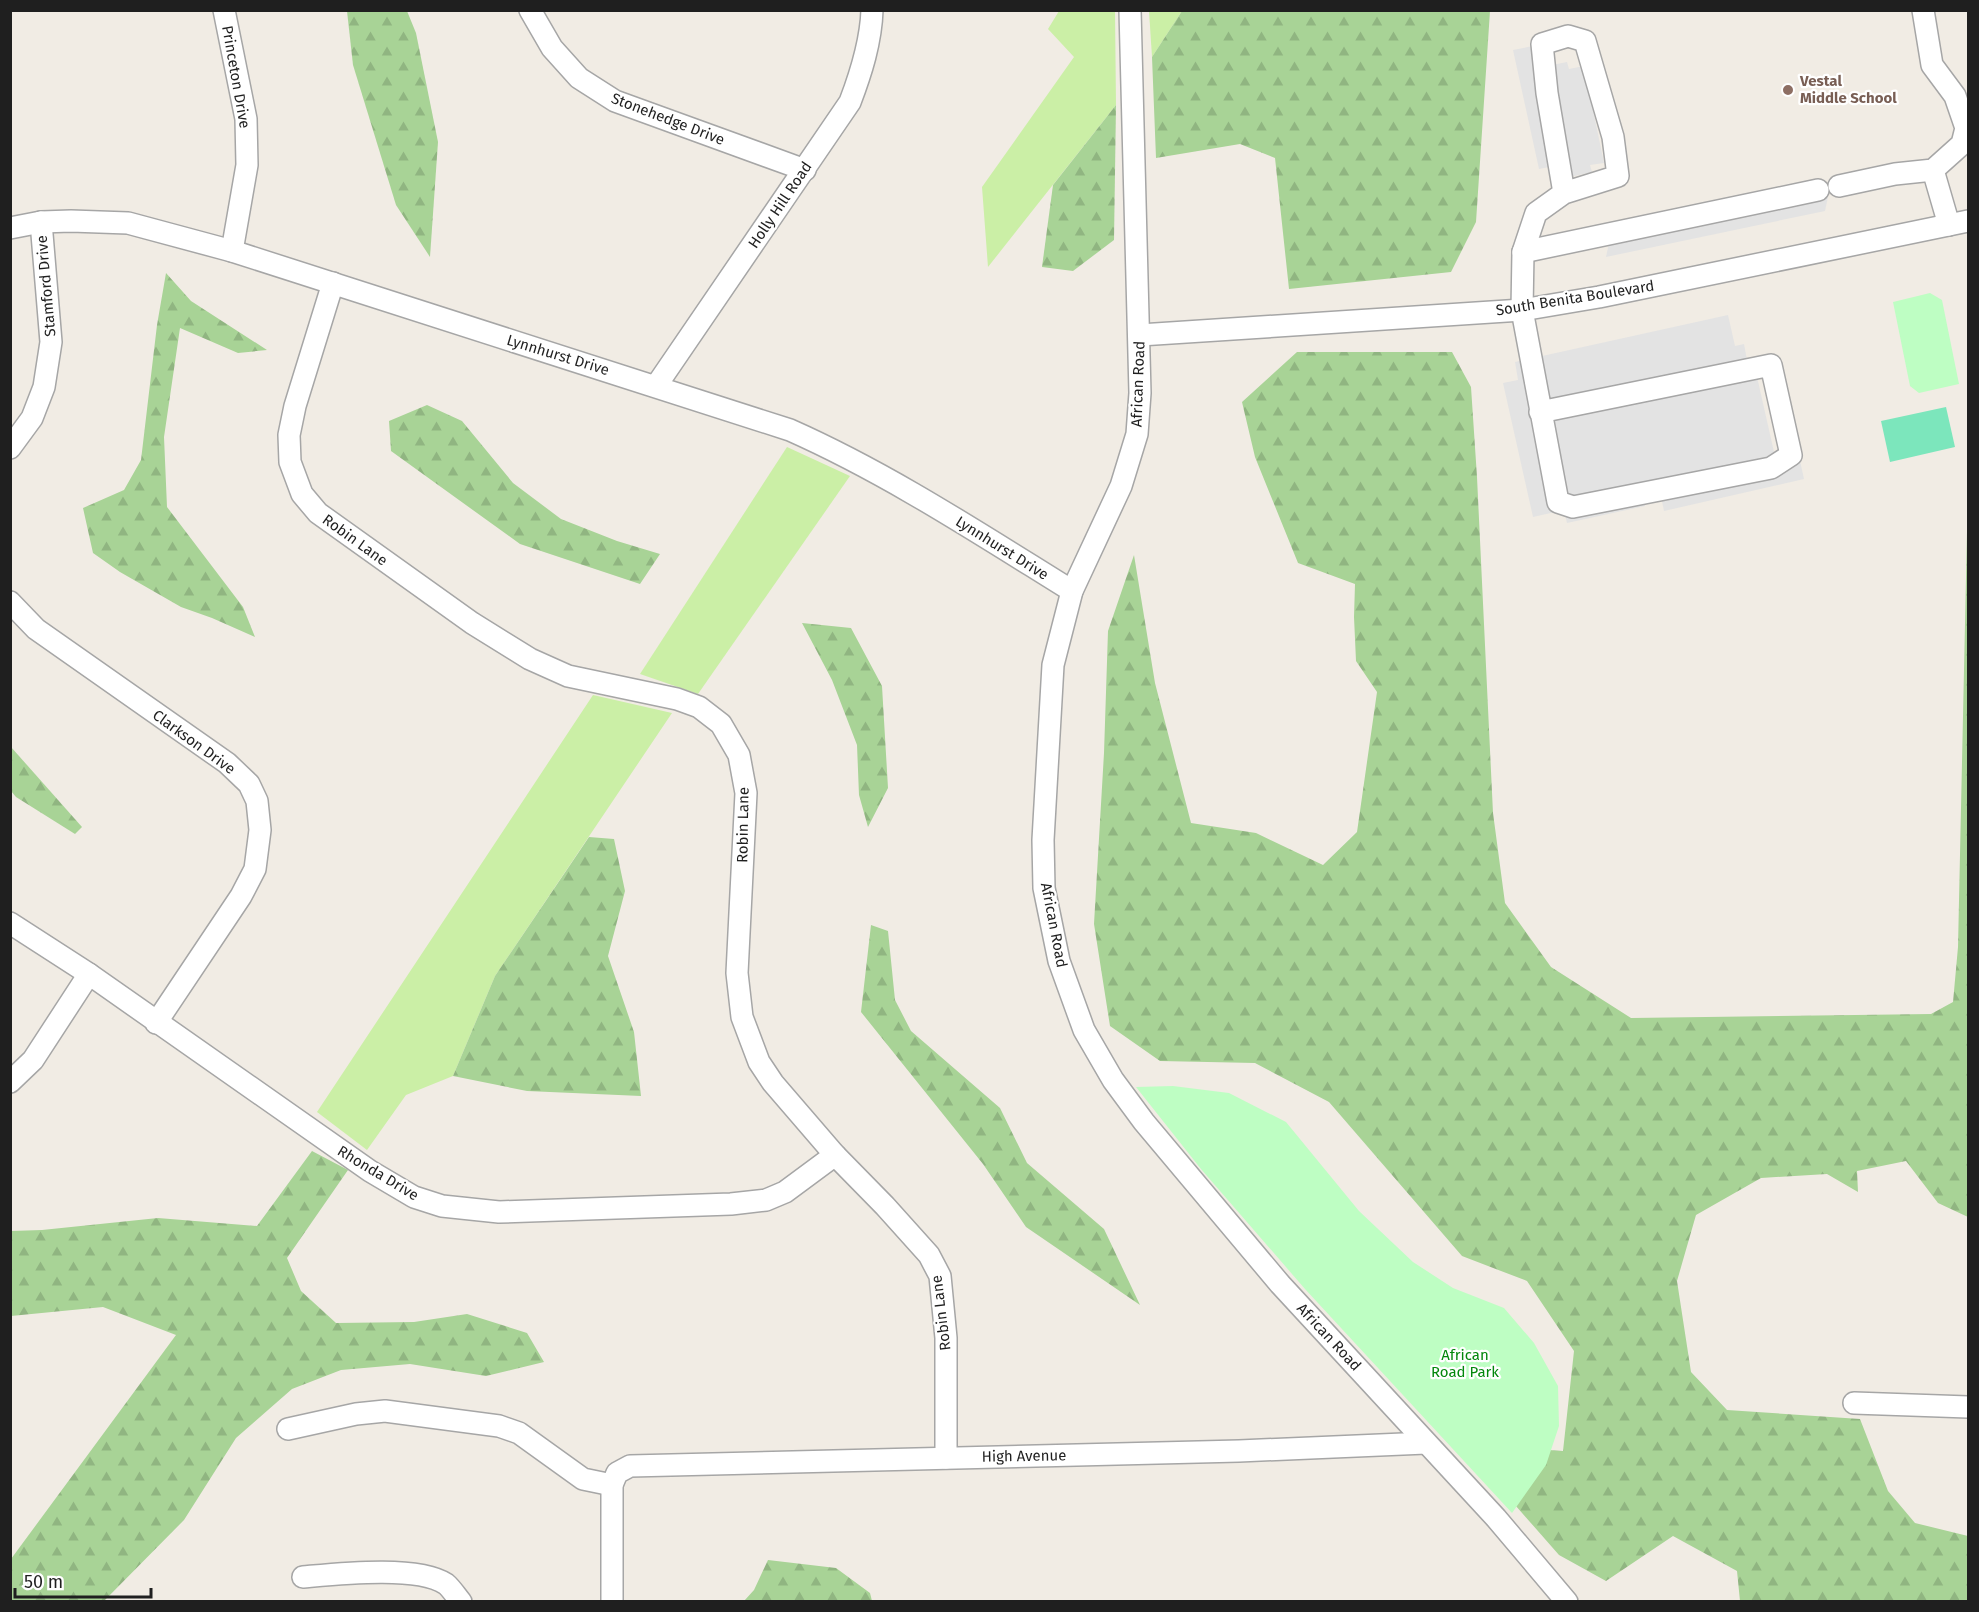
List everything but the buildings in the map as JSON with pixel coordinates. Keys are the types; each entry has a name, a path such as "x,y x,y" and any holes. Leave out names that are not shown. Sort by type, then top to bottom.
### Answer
{"street":[{"name":"Princeton Drive","path":"224,10 246,119 247,165 232,251"},
{"name":"Stonehedge Drive","path":"530,10 552,48 579,78 615,101 804,171"},
{"name":"Holly Hill Road","path":"656,386 850,102 862,72 872,24 872,10"},
{"name":"African Road","path":"1130,10 1140,335 1137,434 1121,486 1071,591 1053,665 1043,840 1044,888 1059,961 1084,1030 1113,1080 1144,1122 1280,1284 1496,1518 1567,1602"},
{"path":"1839,186 1895,174 1933,170 1962,144 1966,128 1955,96 1932,65 1923,10"},
{"path":"1540,412 1771,365 1791,455 1771,468 1573,507 1558,502 1540,412 1522,310 1523,252 1536,213 1564,193 1618,176 1613,137 1585,41 1568,36 1542,44 1547,93 1564,193"},
{"path":"1933,170 1959,223"},
{"path":"1523,252 1818,190"},
{"name":"Lynnhurst Drive","path":"10,228 41,222 72,220 128,224 232,251 790,430 833,449 931,504 1071,591"},
{"name":"Stamford Drive","path":"10,448 32,418 44,387 51,342 41,222"},
{"name":"South Benita Boulevard","path":"1140,335 1522,310 1610,295 1959,223"},
{"name":"Robin Lane","path":"333,283 295,406 289,435 290,462 302,494 318,513 472,624 530,659 568,676 678,699 699,707 720,724 739,755 746,793 737,973 742,1017 759,1062 772,1083 928,1255 940,1276 946,1338 946,1458"},
{"name":"Clarkson Drive","path":"10,602 36,629 227,763 249,784 257,801 260,830 255,869 241,896 156,1023"},
{"name":"Rhonda Drive","path":"10,923 89,974 370,1171 414,1197 442,1206 499,1212 731,1204 766,1200 785,1192 835,1155"},
{"path":"10,1082 33,1060 89,974"},
{"path":"1854,1403 1968,1407"},
{"path":"288,1429 356,1414 385,1411 499,1426 519,1433 583,1479 617,1478 612,1602"},
{"name":"High Avenue","path":"617,1478 630,1466 1239,1451 1426,1443"},
{"path":"303,1577 375,1572 429,1576 446,1585 461,1602"}],"green space":[{"path":"347,11 407,11 416,33 438,142 430,257 396,205 353,65"},
{"path":"1059,11 1115,11 1116,105 988,267 982,187 1074,57 1048,29"},
{"path":"1149,11 1182,11 1152,57"},
{"path":"1182,11 1490,11 1476,222 1451,272 1289,289 1275,158 1240,144 1156,158 1152,57"},
{"path":"1116,105 1114,240 1073,271 1042,267 1053,185"},
{"path":"1968,252 1968,1217 1938,1203 1906,1161 1857,1171 1858,1192 1827,1174 1761,1178 1696,1215 1677,1281 1691,1372 1727,1410 1860,1419 1888,1491 1915,1523 1968,1536 1968,1601 1740,1601 1737,1571 1673,1536 1606,1581 1559,1555 1480,1465 1506,1447 1563,1451 1574,1351 1527,1281 1462,1256 1329,1102 1255,1063 1160,1061 1110,1026 1094,924 1104,753 1108,631 1134,555 1155,683 1191,823 1256,833 1323,865 1357,832 1377,692 1356,661 1355,584 1298,563 1255,457 1242,402 1297,352 1452,352 1471,387 1493,813 1505,903 1551,967 1631,1018 1931,1014 1953,1002 1958,947 1967,531"},
{"path":"166,273 191,301 267,350 238,353 180,328 164,437 167,507 243,607 255,637 181,607 120,572 93,553 83,508 124,490 141,460 157,325"},
{"path":"1930,293 1942,300 1959,384 1919,393 1910,386 1893,302"},
{"path":"427,405 462,421 513,483 561,519 617,541 660,554 640,584 520,544 391,451 389,421"},
{"path":"1946,407 1955,447 1890,462 1881,421"},
{"path":"787,447 850,476 698,694 640,674"},
{"path":"802,623 851,628 882,686 888,788 868,827 859,795 857,745 832,680"},
{"path":"593,695 672,713 495,976 453,1076 406,1095 367,1150 317,1112"},
{"path":"11,747 82,827 75,834 16,797 11,791"},
{"path":"589,837 614,839 625,891 608,956 634,1032 641,1096 527,1091 453,1076 495,976"},
{"path":"871,925 888,931 895,1000 911,1031 1000,1108 1027,1163 1104,1229 1140,1305 1026,1227 983,1164 861,1012"},
{"name":"African Road Park","path":"1173,1086 1229,1093 1286,1122 1359,1211 1413,1262 1453,1288 1504,1308 1534,1343 1558,1386 1559,1426 1546,1465 1512,1513 1305,1289 1201,1169 1136,1087"},
{"path":"312,1151 348,1170 287,1258 301,1291 336,1323 414,1322 467,1314 527,1333 544,1362 486,1376 410,1364 341,1370 292,1389 236,1438 184,1520 104,1601 11,1601 11,1559 176,1335 103,1307 11,1316 11,1231 158,1218 257,1226"},
{"path":"768,1560 836,1568 870,1593 872,1601 744,1601 754,1590"}],"shaded area":[{"path":"1548,43 1552,65 1567,62 1569,69 1584,66 1604,163 1590,165 1592,172 1557,180 1554,166 1539,169 1513,50"},
{"path":"1828,197 1825,211 1606,257 1609,243"},
{"path":"1728,315 1735,346 1744,344 1747,360 1753,359 1774,452 1797,447 1804,479 1664,511 1661,497 1645,500 1645,506 1567,523 1564,510 1533,517 1503,383 1518,380 1515,362"}],"place":[{"name":"Vestal Middle School","path":"1788,90"}]}
